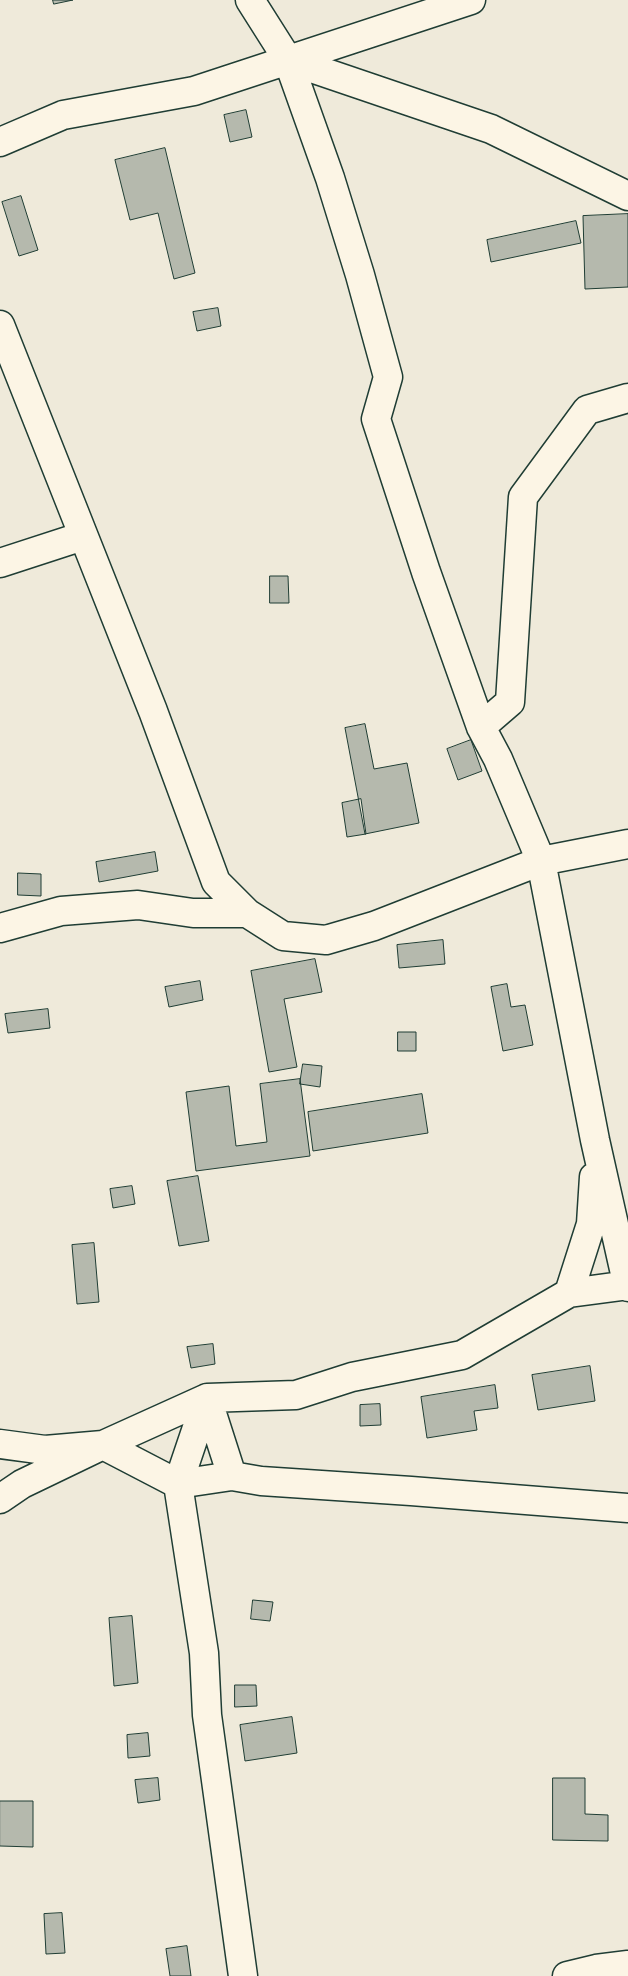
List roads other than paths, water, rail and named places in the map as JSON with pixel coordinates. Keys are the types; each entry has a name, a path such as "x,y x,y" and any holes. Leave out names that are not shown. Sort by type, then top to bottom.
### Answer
{"street":[{"path":"0,1499 22,1484 103,1444 207,1398 296,1395 352,1377 462,1355 569,1293 628,1286 595,1140 541,861 482,727 426,572 376,418 388,377 360,275 330,178 288,60 250,0"},
{"path":"0,142 64,115 194,91 471,0"},
{"path":"288,60 491,129 628,196"},
{"path":"2,338 84,536 153,711 216,882 247,913 283,936 326,940 374,926 541,861 628,844"},
{"path":"482,727 510,702 524,497 587,410 628,398"},
{"path":"0,563 84,536"},
{"path":"0,928 61,911 138,905 193,913 247,913"},
{"path":"569,1293 591,1224 595,1140"},
{"path":"207,1398 232,1476"},
{"path":"207,1398 178,1484 204,1653 207,1715 243,1976"},
{"path":"0,1444 45,1450 103,1444 178,1484 232,1476 261,1481 628,1508"},
{"path":"567,1976 628,1965"}]}
